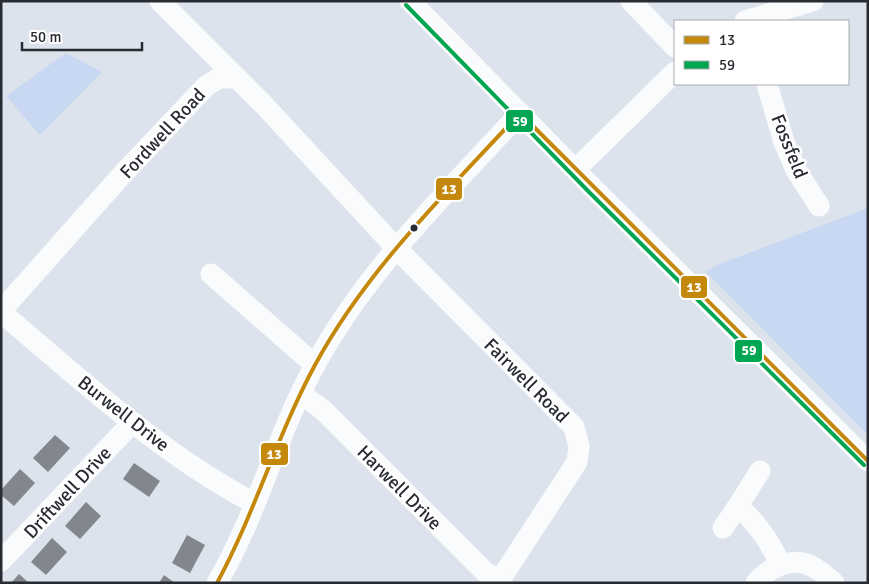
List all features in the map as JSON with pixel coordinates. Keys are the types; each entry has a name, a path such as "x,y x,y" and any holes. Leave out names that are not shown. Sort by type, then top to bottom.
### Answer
{"street":[{"path":"160,1 263,104 396,248"},
{"path":"410,1 868,460"},
{"path":"631,1 674,46"},
{"path":"749,20 813,1"},
{"path":"576,169 674,73"},
{"name":"Fordwell Road","path":"1,312 120,177 206,86 219,78 237,78"},
{"name":"Fossfeld","path":"767,85 784,142 793,163 819,206"},
{"path":"216,583 235,552 278,442 315,365 342,320 396,248 520,113"},
{"name":"Fairwell Road","path":"396,248 574,427 579,446 578,462 499,582"},
{"path":"211,275 315,365"},
{"name":"Burwell Drive","path":"1,312 133,422 216,483 254,503"},
{"name":"Harwell Drive","path":"301,394 323,410 485,572 499,582"},
{"name":"Driftwell Drive","path":"1,561 133,422"},
{"path":"723,528 760,471"},
{"path":"738,506 755,521 773,548 780,564"},
{"path":"756,583 780,564 792,563 814,567 834,583"}],"shaded area":[{"path":"66,53 102,72 40,135 6,96"},
{"path":"868,208 868,435 706,272 717,265"}],"building":[{"path":"55,435 70,448 48,472 33,458"},
{"path":"134,463 160,481 149,497 123,479"},
{"path":"20,469 35,483 14,506 1,495 1,490"},
{"path":"86,502 101,516 80,539 65,526"},
{"path":"187,535 205,545 190,573 172,563"},
{"path":"52,538 67,552 46,575 31,562"},
{"path":"19,574 29,583 11,583"},
{"path":"164,575 175,583 159,583"}],"transit line":[{"name":"59","path":"406,5 589,192 864,465"},
{"name":"13","path":"520,113 868,461"},
{"name":"13","path":"217,583 243,529 301,392 336,330 383,264 437,202 520,113"}]}
